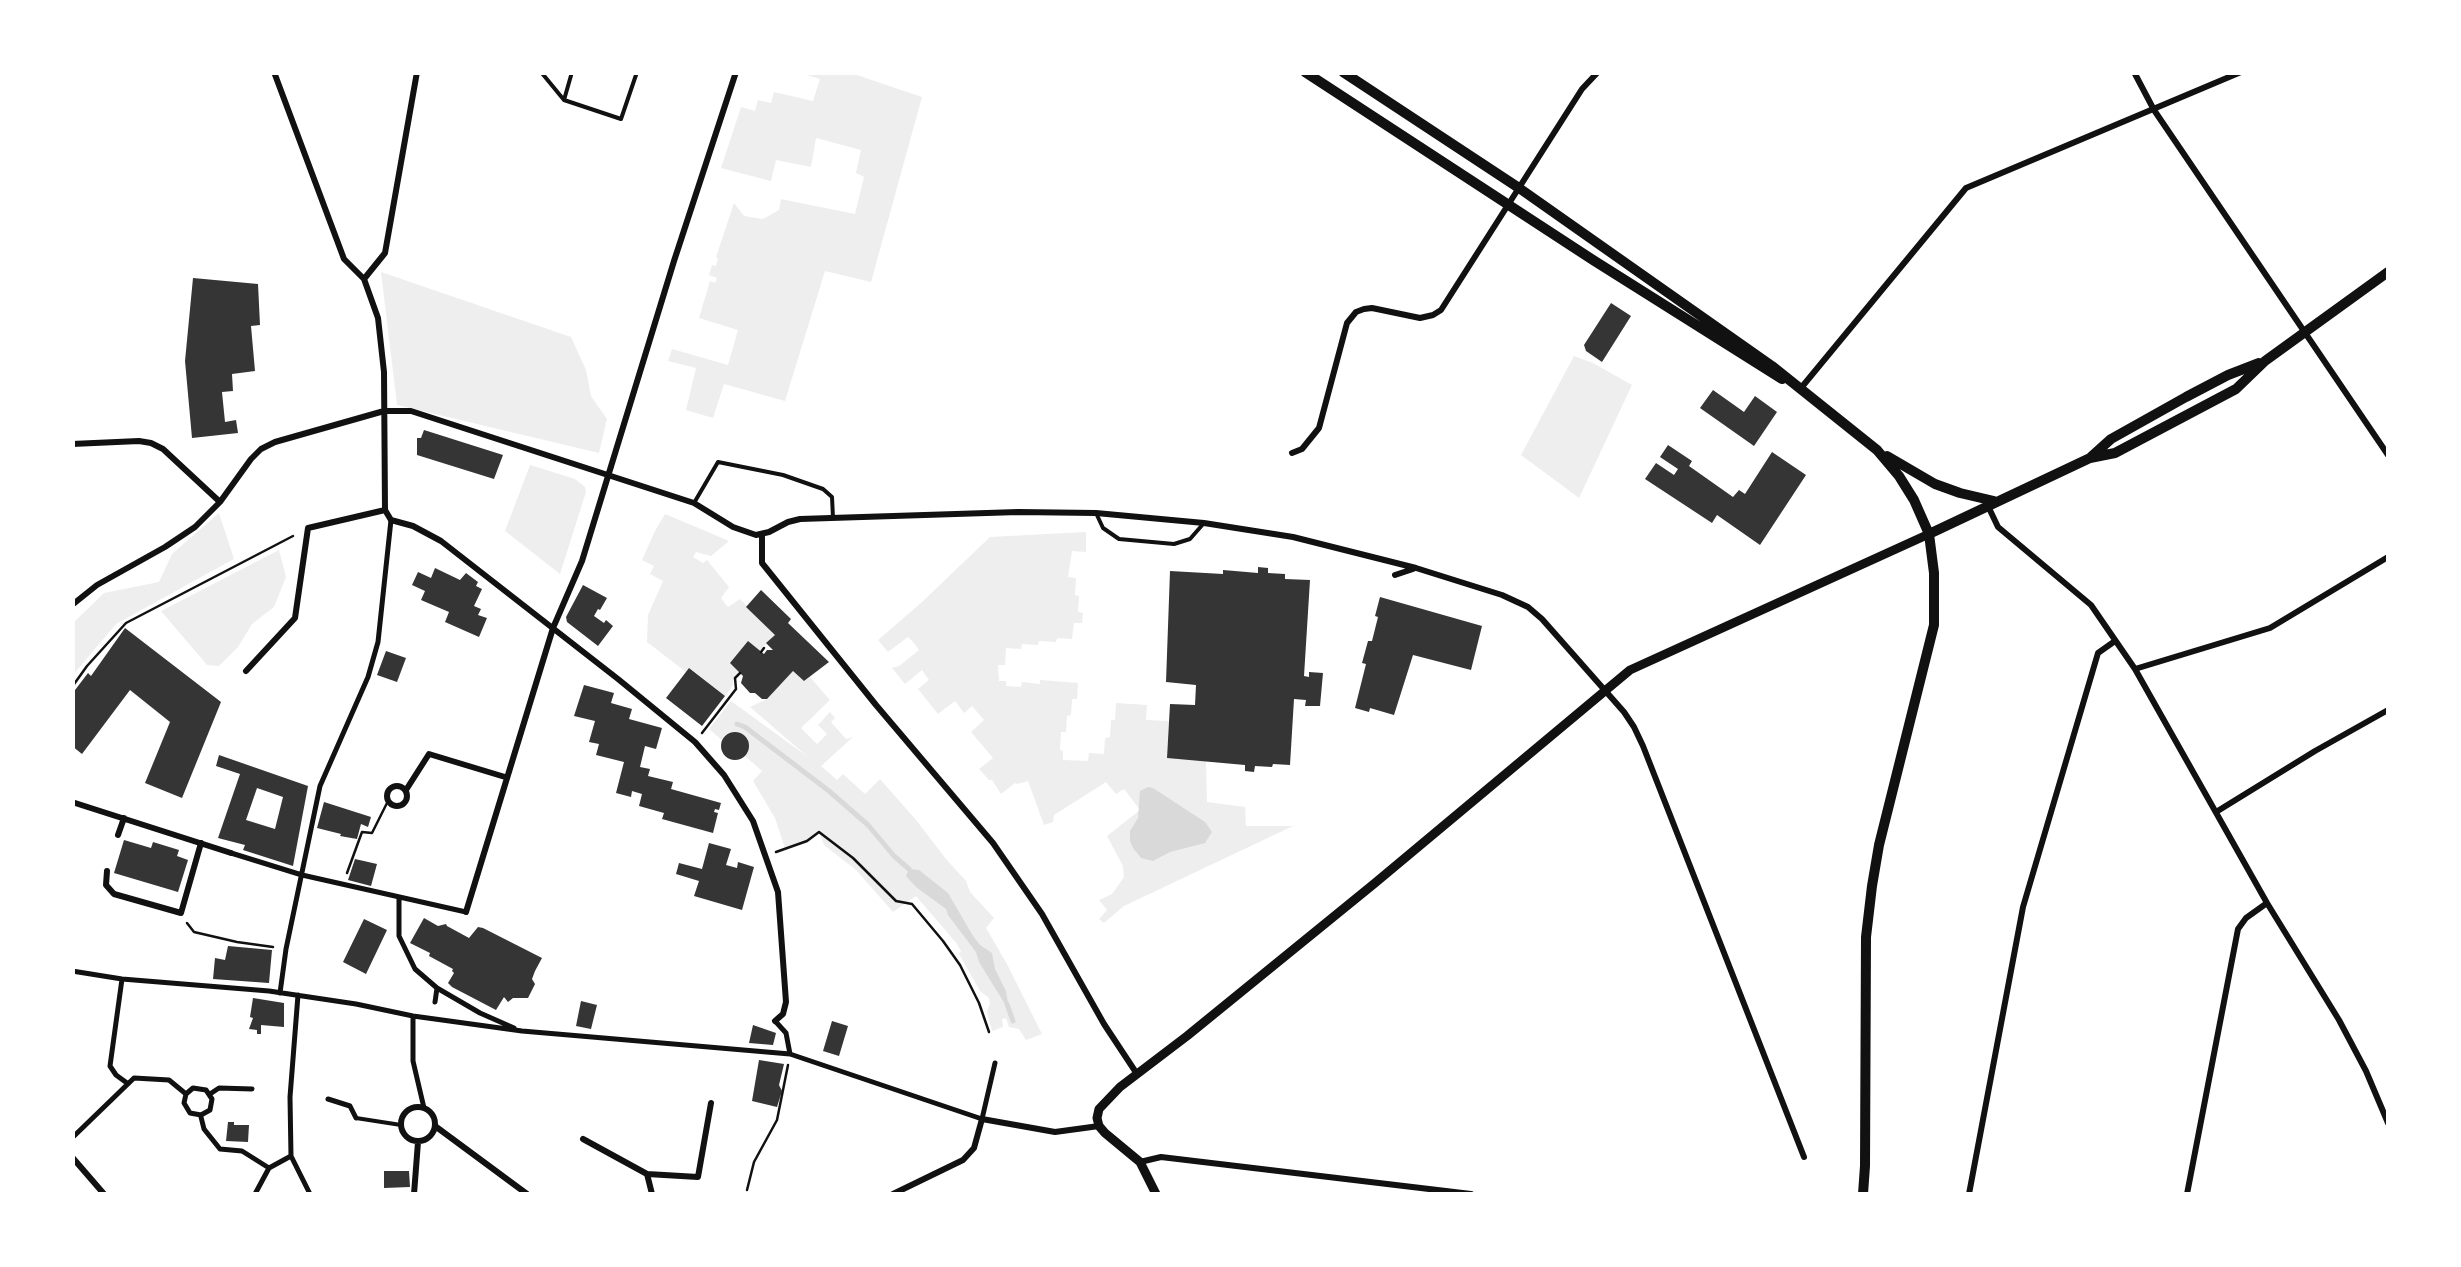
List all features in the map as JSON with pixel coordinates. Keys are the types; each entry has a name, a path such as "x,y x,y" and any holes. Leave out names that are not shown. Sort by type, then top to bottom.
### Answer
{"main road":[{"path":"1305,72 1769,372 1801,388"},
{"path":"1343,72 1519,188 1772,366 1877,450 1935,484 1993,504"},
{"path":"1929,534 2090,458 2110,440 2186,397 2265,361 2388,272"},
{"path":"1863,1194 1866,937 1879,845 1934,625 1929,534 1914,500 1877,450"}],"street":[{"path":"274,72 344,259 364,279 378,318 384,372 385,510 391,520 378,642 368,678 320,786 280,993"},
{"path":"364,279 385,253 417,72"},
{"path":"72,802 302,875 466,912 553,628 582,561 736,72"},
{"path":"1292,453 1302,449 1319,428 1348,323 1356,312 1372,308 1420,318 1441,310 1582,90 1598,72"},
{"path":"2134,72 2154,110 2388,455"},
{"path":"1801,388 1966,188 2241,72"},
{"path":"72,606 97,585 195,528 262,449 384,411 411,411 694,503 741,531 762,535 794,520 1096,513 1293,537 1416,568 1502,595 1528,607 1542,619 1624,712 1644,746 1804,1157"},
{"path":"72,444 151,443 163,449 220,502"},
{"path":"1993,504 1998,527 2092,604 2136,669 2339,1020 2388,1123"},
{"path":"246,671 295,618 308,528 385,510"},
{"path":"391,520 441,541 553,628 695,742 736,792 753,821 778,892 786,1007 775,1022 784,1029 790,1054"},
{"path":"1156,1194 1140,1162 1099,1126 1099,1109 1120,1087 1375,883 1630,670 1929,534"},
{"path":"762,535 762,562 876,705 978,823 1042,914 1137,1074"},
{"path":"1333,547 1337,560"},
{"path":"2136,669 2270,628 2388,557"},
{"path":"1395,575 1416,568"},
{"path":"1968,1194 2023,907 2098,653 2115,641"},
{"path":"2216,812 2388,710"},
{"path":"406,790 392,787 388,801 395,806 402,804 407,798 406,790 429,754 506,777"},
{"path":"118,835 124,818"},
{"path":"107,871 106,884 114,894 181,913 201,843"},
{"path":"399,898 399,936 414,969 437,988 480,1013 522,1031"},
{"path":"2187,1194 2234,943 2242,923 2268,903"},
{"path":"72,971 280,993 522,1031 790,1054 982,1119 1055,1132 1099,1126"},
{"path":"122,979 110,1066 127,1083"},
{"path":"435,1002 437,988"},
{"path":"298,996 290,1094 291,1156 310,1194"},
{"path":"435,1010 435,1019"},
{"path":"414,1016 413,1060 424,1108 434,1118 435,1126 426,1140 418,1142 406,1137 400,1126 408,1110 424,1108"},
{"path":"893,1194 964,1160 974,1148 995,1064"},
{"path":"72,1138 134,1078 169,1080 186,1094"},
{"path":"193,1088 210,1094 210,1110 200,1116 185,1107 186,1094 193,1088"},
{"path":"210,1094 219,1088 252,1089"},
{"path":"280,1092 303,1098"},
{"path":"328,1099 350,1106 356,1118"},
{"path":"583,1139 647,1174 698,1177 711,1103"},
{"path":"200,1116 204,1130 220,1149 242,1151 268,1168"},
{"path":"435,1126 528,1194"},
{"path":"414,1194 418,1142"},
{"path":"255,1194 268,1168 291,1156"},
{"path":"72,1157 104,1194"},
{"path":"1140,1162 1161,1157 1471,1194"},
{"path":"647,1174 652,1194"}],"lane":[{"path":"542,72 564,100 622,119 637,72"},
{"path":"564,100 572,72"},
{"path":"694,503 718,462 824,489 832,497 834,518"},
{"path":"1096,513 1103,528 1119,539 1174,544 1190,539 1204,524"},
{"path":"356,1118 400,1126"}],"path":[{"path":"72,688 126,623 308,528"},
{"path":"695,742 736,689 735,678 740,673"},
{"path":"342,885 362,832 372,832 388,801"},
{"path":"767,855 807,841 819,832 841,847 896,900 912,904 937,932 979,1002 989,1032"},
{"path":"181,913 194,932 286,949"},
{"path":"748,1190 754,1162 777,1120 790,1054"}],"shaded area":[{"path":"800,73 851,73 922,97 871,282 825,271 785,401 724,384 713,418 686,410 696,368 668,361 672,349 728,365 738,330 699,318 710,281 715,283 717,278 709,275 712,265 716,266 734,203 744,216 763,219 779,210 781,199 855,214 864,177 856,173 861,150 816,138 811,167 776,160 771,181 721,168 741,107 755,111 758,100 771,103 774,92 813,101 820,79"},
{"path":"381,272 571,337 586,370 591,396 607,419 599,453 397,405"},
{"path":"1574,356 1632,385 1579,498 1521,455"},
{"path":"530,465 575,479 585,487 560,574 505,531"},
{"path":"219,513 234,559 116,624 73,675 73,623 104,593 159,582 172,554"},
{"path":"665,514 729,541 711,556 696,552 693,557 703,563 707,560 729,587 721,598 728,607 740,599 775,635 734,676 725,696 690,668 686,672 647,642 648,615 663,581 650,574 654,566 642,560"},
{"path":"1086,532 1086,552 1072,551 1068,577 1076,578 1075,595 1079,596 1082,623 1074,623 1072,639 1022,644 1021,649 1006,648 1005,665 998,665 999,681 1021,687 1022,682 1040,684 1040,680 1078,683 1066,732 1061,732 1063,760 1088,761 1089,753 1104,754 1116,703 1147,705 1146,720 1169,721 1167,757 1206,760 1207,802 1245,807 1246,826 1293,826 1124,906 1104,923 1099,919 1107,910 1099,900 1112,894 1124,877 1123,866 1107,836 1140,810 1124,789 1116,794 1106,782 1044,825 1028,781 1015,783 1001,794 979,769 993,758 971,732 984,720 972,706 964,713 955,701 938,714 918,689 929,680 922,670 905,684 892,668 919,650 914,643 908,637 888,652 878,640 990,537"},
{"path":"279,550 286,577 274,607 252,624 238,647 219,666 207,665 161,611"},
{"path":"793,671 804,681 810,677 830,700 801,728 817,744 827,734 818,725 830,712 835,718 831,722 846,739 853,737 821,766 837,780 843,774 865,794 880,779 916,820 994,918 986,928 1042,1034 1026,1040 1019,1029 1009,1027 1006,1018 1002,1019 1003,1027 992,1031 987,1012 989,998 980,991 957,944 916,896 893,912 856,870 824,845 819,832 807,841 785,848 775,818 753,781 762,771 745,756 749,748 747,739 733,732 722,740 709,729 731,701 808,757 750,707 767,699"},
{"path":"1148,787 1205,822 1212,832 1205,843 1153,861 1141,858 1130,841 1130,831 1138,818 1140,791"},
{"path":"909,869 919,870 948,893 973,936 992,953 1008,1003 1005,1004 946,909 906,876"}],"building":[{"path":"193,278 258,284 260,325 251,326 255,371 232,374 233,391 222,392 225,422 236,420 238,433 192,438 185,361"},
{"path":"1611,303 1631,316 1602,362 1584,345"},
{"path":"1713,390 1744,412 1755,396 1777,412 1754,446 1700,408"},
{"path":"424,430 503,455 494,479 417,455 417,438 421,438"},
{"path":"1668,445 1692,461 1689,466 1733,497 1739,490 1745,494 1772,452 1806,475 1760,545 1717,515 1712,523 1645,479 1656,463 1674,475 1678,469 1660,457"},
{"path":"1258,567 1268,568 1268,573 1285,574 1285,579 1310,580 1304,676 1309,677 1309,672 1323,673 1320,706 1305,706 1306,700 1294,699 1290,765 1255,766 1254,772 1245,771 1245,765 1167,758 1170,704 1195,705 1196,685 1166,682 1170,571 1258,573"},
{"path":"435,568 460,580 466,573 478,582 476,586 482,589 474,606 481,609 478,615 487,618 479,637 445,622 449,612 421,600 425,591 412,585 418,572 431,578"},
{"path":"583,585 607,598 594,616 613,626 598,646 567,622"},
{"path":"761,590 791,619 788,623 829,662 804,681 793,671 767,699 750,693 741,683 743,676 730,663 748,641 764,654 773,650 766,643 775,635 746,607"},
{"path":"1380,597 1482,626 1471,670 1413,655 1394,715 1355,708 1366,664 1362,663 1368,641 1372,641"},
{"path":"125,628 221,702 182,798 145,783 170,722 130,690 82,754 72,746 72,694 88,673 91,676"},
{"path":"386,651 406,658 397,682 377,675"},
{"path":"689,668 725,696 702,726 666,698"},
{"path":"584,685 614,693 611,703 632,709 629,719 662,728 656,749 645,746 640,767 650,769 648,776 673,782 671,789 721,803 714,812 718,813 713,833 662,819 664,813 639,806 642,794 632,791 631,797 616,793 624,762 596,755 599,744 589,742 595,721 574,716"},
{"path":"735,732 745,736 749,746 745,756 735,760 725,756 721,746 725,736"},
{"path":"219,755 308,786 293,866 218,838 240,774 216,766","holes":["257,788 283,797 275,829 246,820"]},
{"path":"324,802 371,817 368,827 361,824 357,839 317,828"},
{"path":"124,840 151,848 153,842 179,850 177,856 188,860 178,892 114,873"},
{"path":"709,843 731,849 726,865 737,868 738,862 754,867 742,910 694,896 699,881 676,874 679,863 702,869"},
{"path":"355,859 377,864 371,886 348,880"},
{"path":"424,918 438,926 446,924 469,938 478,927 483,928 542,958 528,998 508,1002 504,997 496,1010 452,987 448,983 453,969 410,943"},
{"path":"364,919 387,930 366,974 343,962"},
{"path":"228,946 272,950 269,983 213,979 215,958 225,960"},
{"path":"253,998 284,1003 284,1027 261,1025 261,1034 249,1029"},
{"path":"581,1001 597,1005 591,1029 576,1026"},
{"path":"832,1021 848,1026 839,1056 823,1051"},
{"path":"753,1025 776,1033 773,1045 749,1043"},
{"path":"759,1060 784,1064 777,1107 752,1101"},
{"path":"228,1122 249,1125 248,1142 226,1141"},
{"path":"384,1171 409,1171 410,1187 384,1188"}],"waterway":[{"path":"737,724 829,791 909,869"},
{"path":"1007,1004 1013,1021"}]}
